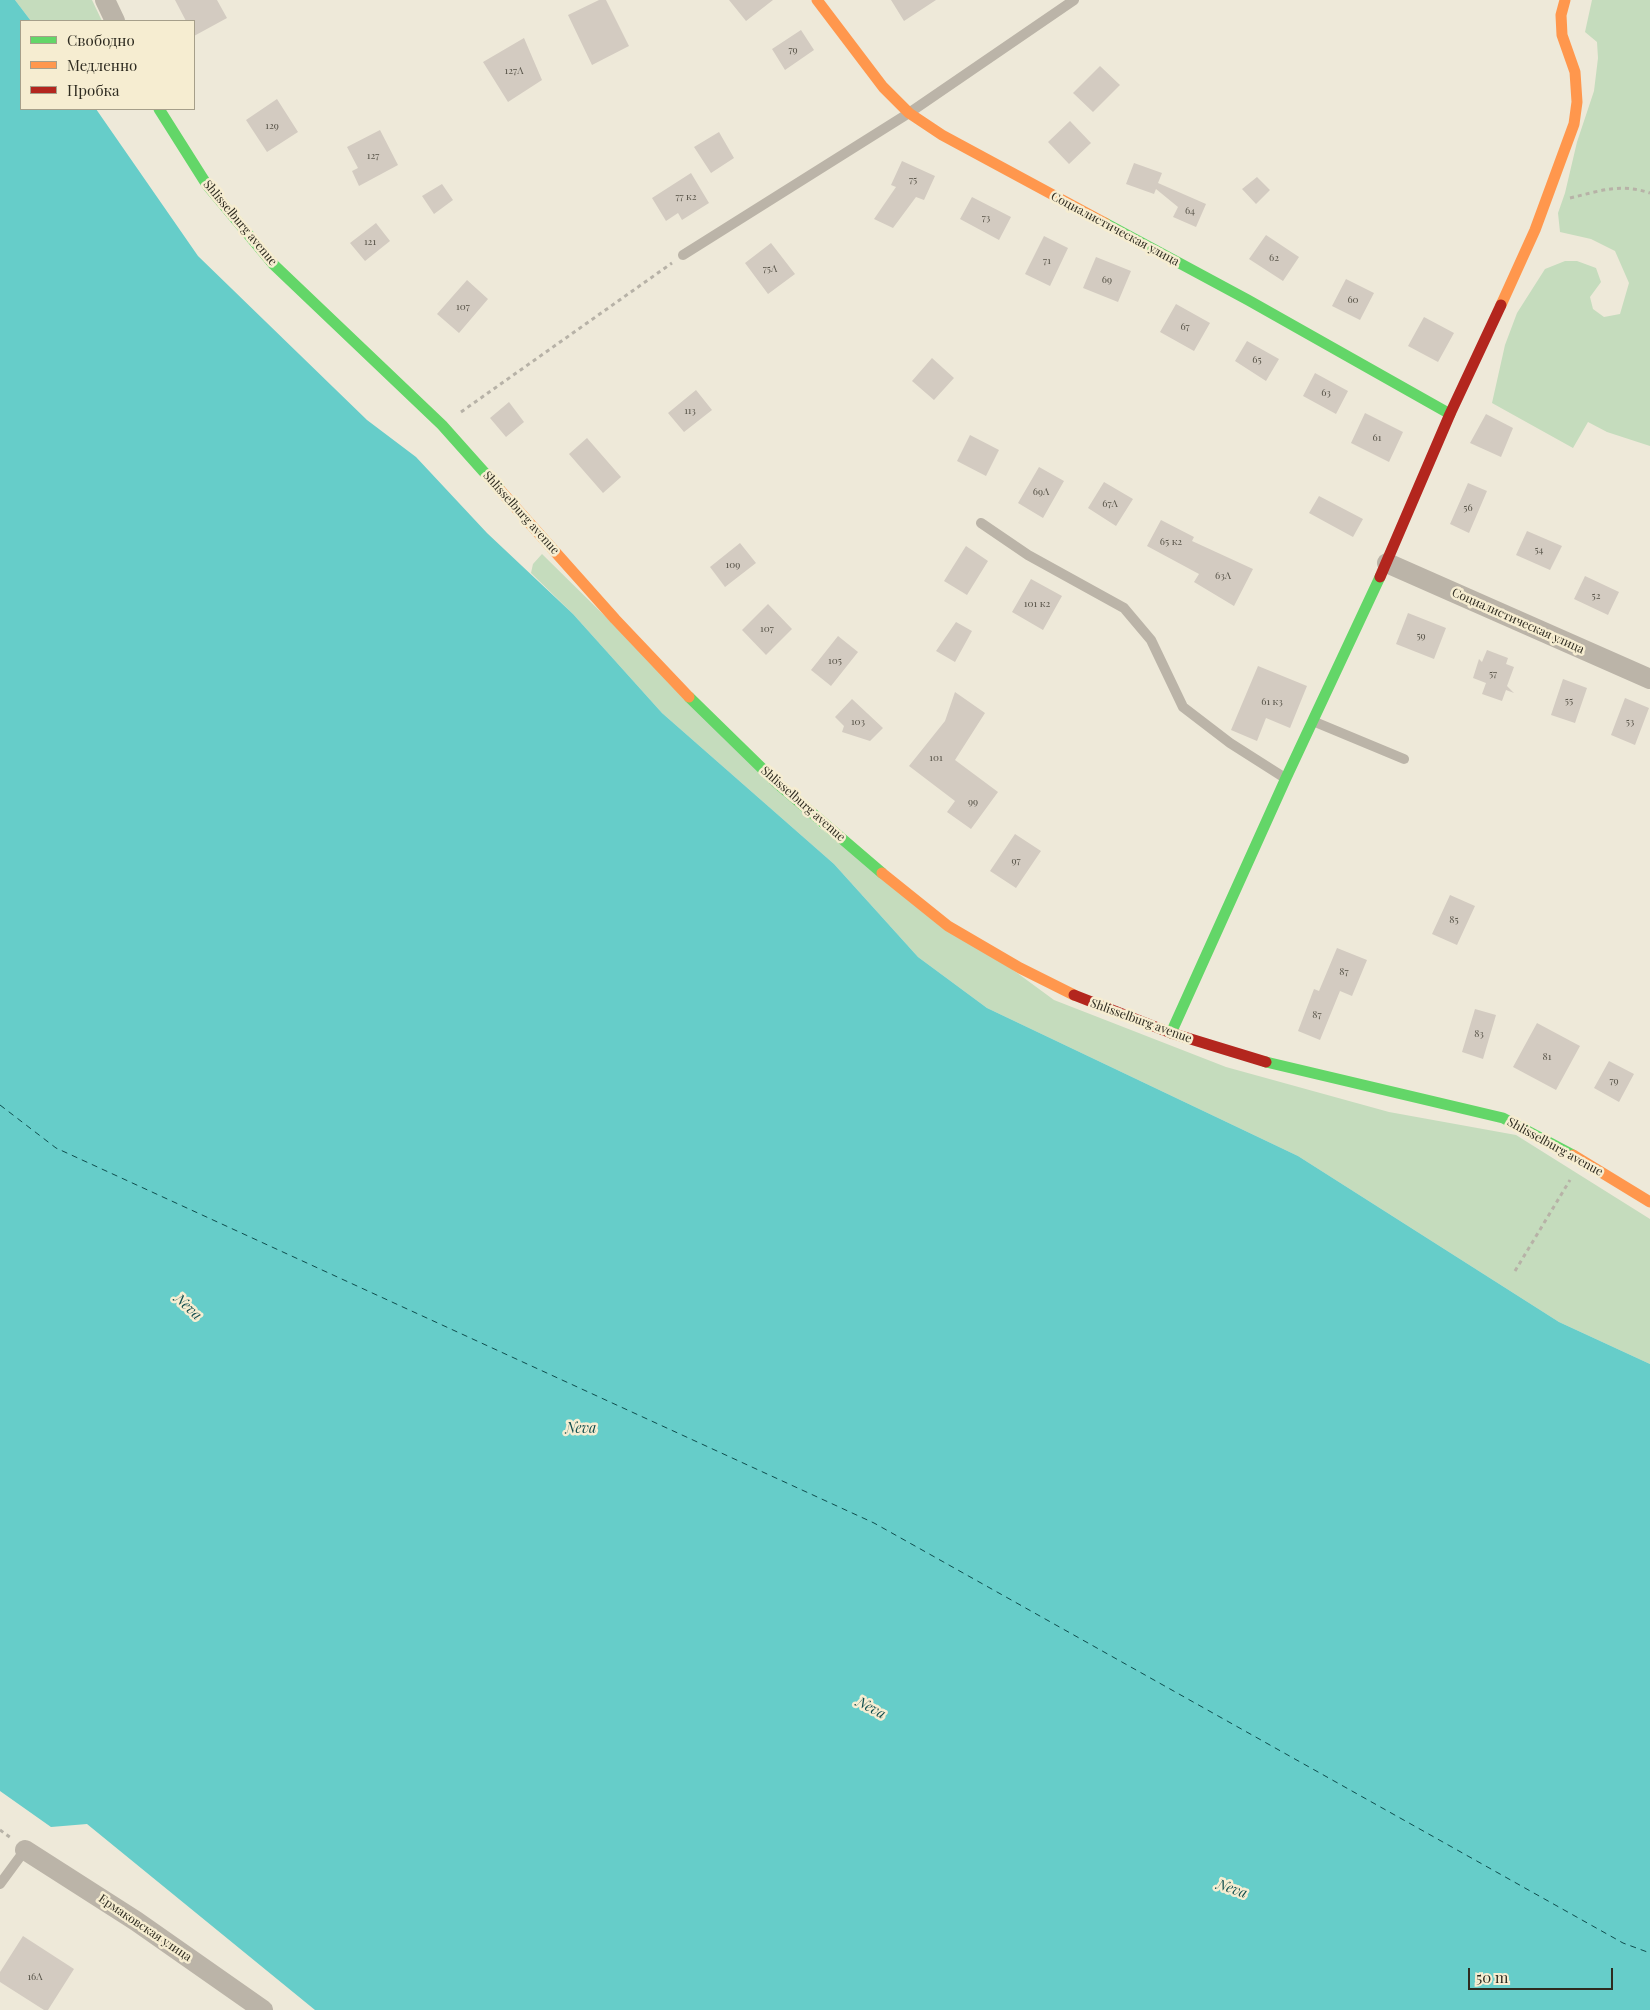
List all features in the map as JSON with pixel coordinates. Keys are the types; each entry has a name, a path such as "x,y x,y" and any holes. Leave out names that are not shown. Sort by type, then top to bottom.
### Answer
{"street":[{"path":"105,0 115,20"},
{"name":"Социалистическая улица","path":"818,0 883,87 909,113 942,135 1248,300 1450,414"},
{"path":"1171,1033 1312,721 1387,563 1450,414 1535,230 1574,124 1577,102 1575,72 1562,35 1561,15 1565,0"},
{"name":"Shlisselburg avenue","path":"160,110 207,185 273,264 442,425 615,619 710,719 778,783 864,858 948,926 1020,968 1085,1001 1171,1033 1279,1066 1503,1118 1582,1160 1650,1202"},
{"name":"Социалистическая улица","path":"1387,563 1650,679"},
{"name":"Ермаковская улица","path":"25,1850 136,1921 263,2010"}],"lane":[{"path":"683,255 909,113 1074,0"},
{"path":"981,522 1028,556 1124,608 1151,640 1184,707 1230,743 1286,778"},
{"path":"1312,721 1404,759"},
{"path":"0,1884 25,1850"}],"path":[{"path":"1544,206 1608,189 1632,187 1650,193"},
{"path":"442,425 683,255"},
{"path":"1515,1271 1582,1160"}],"green space":[{"path":"15,0 92,0 102,20 30,20"},
{"path":"1592,0 1650,0 1650,446 1607,432 1588,422 1573,448 1492,403 1505,345 1517,313 1545,269 1565,261 1577,261 1596,268 1601,282 1590,297 1593,309 1604,317 1620,314 1629,283 1615,251 1591,239 1560,232 1558,213 1565,193 1577,142 1594,91 1598,58 1597,42 1585,32"},
{"path":"542,554 821,829 1054,1000 1226,1067 1389,1112 1516,1135 1650,1219 1650,1364 1559,1322 1298,1156 987,1008 918,957 834,864 662,713 573,614 531,573 533,564"}],"water":[{"name":"Neva","path":"0,0 15,0 30,20 20,20 20,110 97,110 198,256 367,420 416,457 487,533 573,614 662,713 834,864 918,957 987,1008 1298,1156 1559,1322 1650,1364 1650,2010 315,2010 87,1824 51,1827 0,1791"}],"building":[{"path":"175,0 217,0 227,18 195,35 195,20 185,20"},
{"path":"599,0 606,0 629,46 592,65 568,15"},
{"path":"729,0 773,0 746,21"},
{"path":"891,0 936,0 904,21"},
{"path":"801,30 814,50 785,70 772,49"},
{"path":"524,38 542,80 508,102 483,62"},
{"path":"1100,66 1120,85 1093,112 1073,93"},
{"path":"277,99 298,132 267,152 246,120"},
{"path":"1070,121 1091,143 1069,164 1048,142"},
{"path":"380,130 398,165 359,186 352,171 358,168 347,147"},
{"path":"719,132 734,158 711,173 694,147"},
{"path":"902,161 935,176 924,200 916,197 893,228 874,219 896,187 891,185"},
{"path":"1134,163 1162,173 1158,183 1206,204 1196,227 1173,217 1178,207 1156,189 1154,194 1126,184"},
{"path":"691,173 709,203 682,220 678,213 666,221 652,198"},
{"path":"1257,177 1270,190 1256,204 1242,189"},
{"path":"442,184 453,200 434,214 422,196"},
{"path":"972,197 1011,217 999,240 960,219"},
{"path":"376,223 390,241 365,261 350,243"},
{"path":"1266,235 1299,257 1283,281 1249,259"},
{"path":"1044,236 1068,248 1050,286 1025,274"},
{"path":"771,243 795,274 768,294 745,263"},
{"path":"1096,257 1131,271 1118,302 1083,288"},
{"path":"1346,279 1374,293 1360,320 1332,306"},
{"path":"467,280 488,299 459,333 437,314"},
{"path":"1176,304 1210,323 1194,351 1160,332"},
{"path":"1424,317 1454,333 1438,362 1408,346"},
{"path":"1247,341 1279,359 1266,381 1235,361"},
{"path":"932,358 954,378 934,400 912,381"},
{"path":"1315,373 1348,391 1336,414 1303,396"},
{"path":"696,390 712,410 684,432 668,413"},
{"path":"509,402 524,422 506,437 490,418"},
{"path":"1365,413 1403,432 1389,462 1351,443"},
{"path":"1486,414 1513,428 1501,457 1470,443"},
{"path":"970,435 999,450 986,476 957,461"},
{"path":"587,438 621,477 603,493 569,454"},
{"path":"1039,467 1064,481 1043,518 1018,503"},
{"path":"1104,482 1133,499 1116,526 1088,508"},
{"path":"1468,483 1487,491 1469,533 1450,524"},
{"path":"1319,496 1363,519 1353,537 1309,513"},
{"path":"1161,520 1194,537 1192,541 1253,569 1234,606 1194,582 1199,574 1147,546"},
{"path":"1527,531 1562,546 1550,570 1516,555"},
{"path":"740,543 756,563 725,587 710,567"},
{"path":"966,546 988,561 967,595 944,581"},
{"path":"1585,576 1619,592 1608,615 1574,599"},
{"path":"1031,579 1062,596 1043,630 1012,612"},
{"path":"768,604 792,629 766,655 742,630"},
{"path":"1408,613 1446,628 1434,659 1396,644"},
{"path":"956,622 972,631 955,662 936,651"},
{"path":"838,636 858,652 831,686 811,670"},
{"path":"1487,650 1508,658 1506,664 1514,667 1507,686 1514,693 1506,690 1502,701 1482,694 1486,683 1473,678 1479,659 1482,662"},
{"path":"1258,666 1307,686 1290,728 1266,718 1257,741 1231,730"},
{"path":"1563,679 1587,688 1575,723 1551,715"},
{"path":"955,692 985,713 955,760 998,792 971,829 947,812 955,801 909,766 945,721"},
{"path":"1625,698 1649,708 1635,745 1611,735"},
{"path":"852,699 883,728 870,741 842,732 844,726 835,717"},
{"path":"1015,834 1041,851 1016,888 990,871"},
{"path":"1450,895 1475,906 1457,945 1432,934"},
{"path":"1337,948 1367,960 1352,996 1340,991 1320,1040 1298,1031 1314,989 1319,991"},
{"path":"1475,1009 1496,1015 1483,1059 1462,1052"},
{"path":"1537,1023 1580,1046 1556,1090 1513,1067"},
{"path":"1609,1061 1634,1074 1619,1102 1594,1088"},
{"path":"23,1936 74,1969 48,2010 44,2010 0,1982 0,1972"}],"ferry route":[{"path":"0,1105 56,1148 874,1523 1623,1943 1650,1953"}],"traffic: fast":[{"path":"160,110 207,185 273,264 442,425 500,490"},
{"path":"1105,223 1248,300 1450,414"},
{"path":"1171,1033 1286,778 1380,577"},
{"path":"689,697 777,783 882,873"},
{"path":"1266,1062 1503,1118 1573,1155"}],"traffic: slow":[{"path":"817,0 883,87 909,113 942,135 1105,223"},
{"path":"1501,305 1535,230 1574,124 1577,102 1575,72 1562,35 1561,15 1565,0"},
{"path":"500,490 615,619 689,697"},
{"path":"882,873 948,926 1020,968 1074,995"},
{"path":"1573,1155 1650,1202"}],"traffic: jam":[{"path":"1380,577 1450,414 1501,305"},
{"path":"1074,995 1171,1033 1266,1062"}]}
